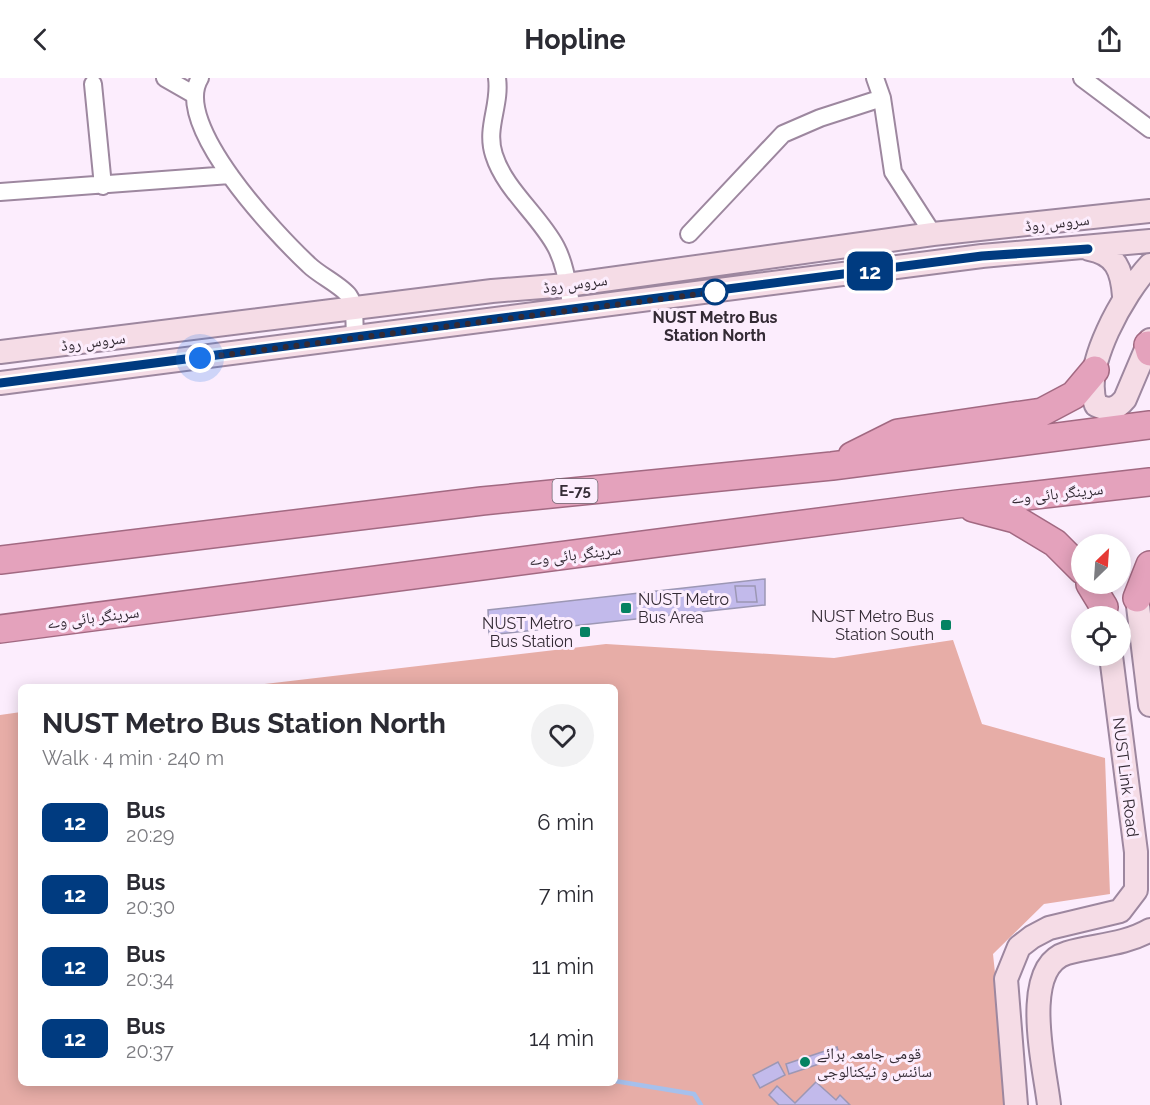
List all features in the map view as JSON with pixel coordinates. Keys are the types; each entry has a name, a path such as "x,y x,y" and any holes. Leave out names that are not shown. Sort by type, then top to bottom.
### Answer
{"highway":[{"path":"832,466 898,433 1042,412 1074,395 1095,376"},
{"name":"E-75","path":"0,560 482,501 832,466 1150,425"},
{"name":"سرینگر ہائی وے","path":"0,629 957,504 1150,482"},
{"path":"957,504 1015,519 1054,543 1071,559"},
{"path":"1137,598 1150,565"}],"main road":[{"name":"سروس روڈ","path":"0,352 429,298 567,285 933,234 1150,211"},
{"path":"0,383 131,368 436,326 982,256 1088,249 1150,242"},
{"path":"1088,249 1106,252 1117,265 1124,296"},
{"path":"1149,346 1125,399 1118,407 1111,410 1096,405 1093,398 1095,376 1112,319 1124,296 1150,266"},
{"path":"429,298 436,326"},
{"name":"NUST Link Road","path":"1137,598 1150,705"},
{"name":"NUST Link Road","path":"1016,1105 1006,979 1019,948 1032,937 1049,928 1120,911 1143,898 1112,666"},
{"path":"1049,1105 1039,1016 1039,991 1044,970 1064,954 1134,939 1150,930"}],"street":[{"path":"165,78 196,86 198,121 230,176 269,227 312,267 348,296 352,308 355,337"},
{"path":"497,78 489,132 494,156 510,184 557,248 563,262 572,309"},
{"path":"875,78 882,98 894,172 933,234"},
{"path":"1082,78 1150,129"},
{"path":"93,84 103,186"},
{"path":"689,234 783,134 820,118 882,98"},
{"path":"0,192 230,176"}],"shaded area":[{"path":"953,640 982,724 1105,758 1110,894 1044,904 993,954 1009,1105 0,1105 0,715 18,712 18,1086 618,1086 618,684 264,684 606,644 834,658"}],"building":[{"name":"NUST Metro Bus Area","path":"765,579 765,605 489,635 488,610"},
{"path":"735,586 755,586 757,602 737,602"},
{"path":"837,1047 840,1057 789,1074 786,1064"},
{"path":"778,1062 785,1075 760,1088 753,1075"},
{"path":"816,1082 836,1100 840,1095 850,1105 779,1105 769,1095 777,1086 795,1103"}],"waterway":[{"path":"618,1081 694,1094 701,1105"}],"bus line":[{"name":"12","path":"0,383 131,368 315,341 715,292 982,256 1088,249"}],"place":[{"name":"NUST Metro Bus Station North","path":"715,292"},
{"name":"NUST Metro Bus Area","path":"626,608"},
{"name":"NUST Metro Bus Station South","path":"946,625"},
{"name":"NUST Metro Bus Station","path":"585,632"},
{"name":"قومی جامعہ برائے سائنس و ٹیکنالوجی","path":"805,1062"}],"route":[{"path":"200,358 315,341 715,292"}]}
